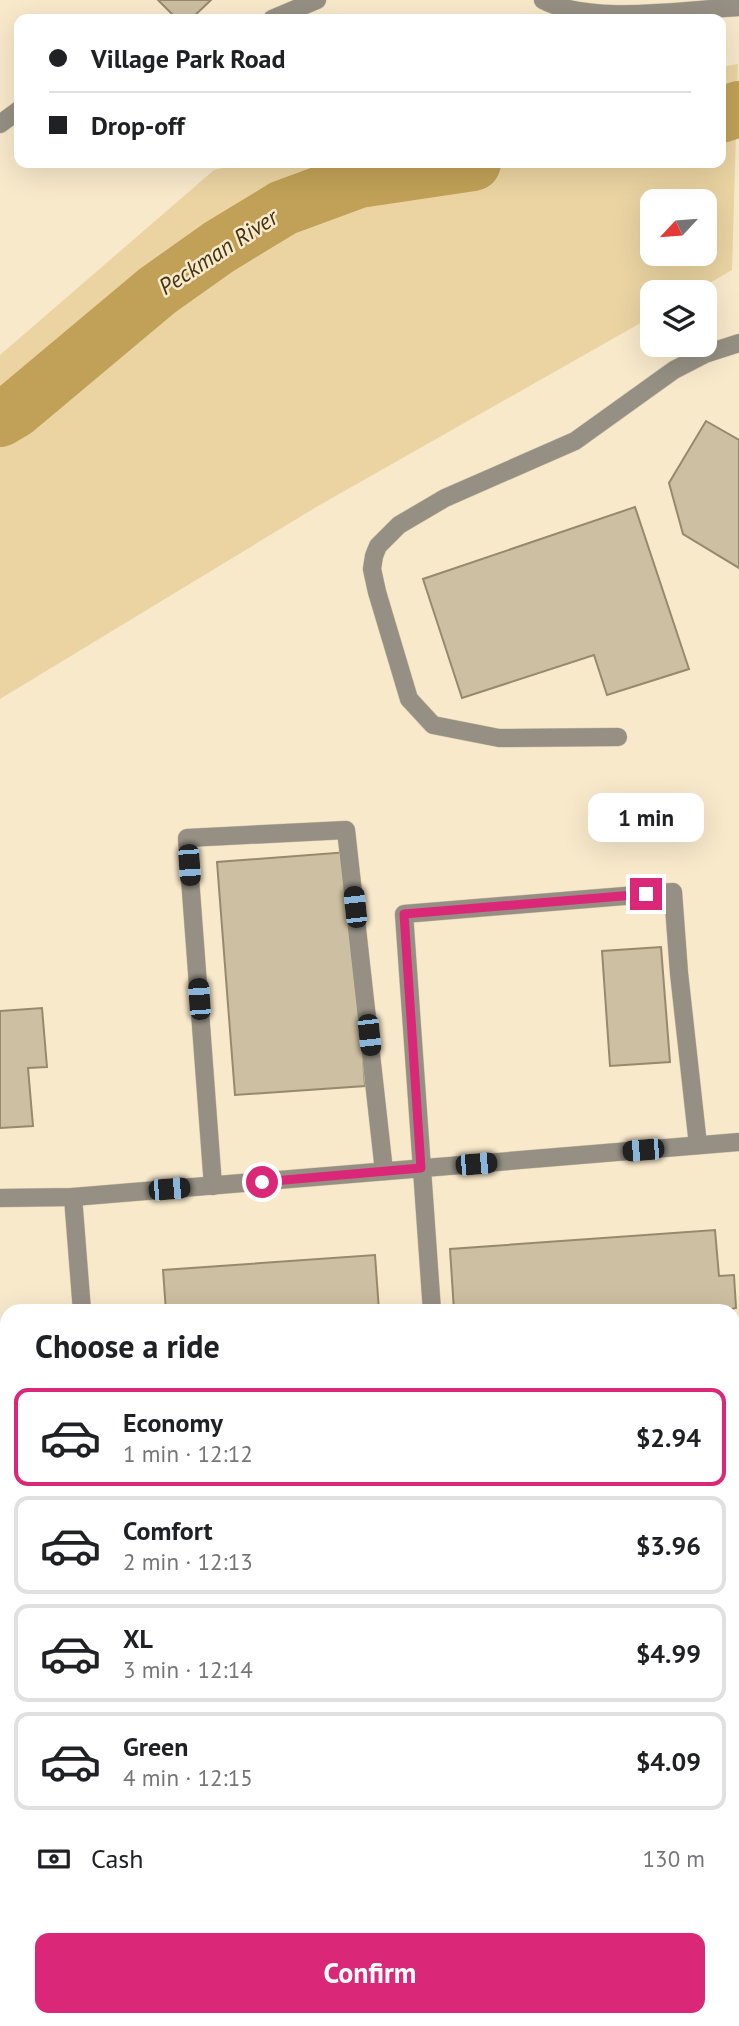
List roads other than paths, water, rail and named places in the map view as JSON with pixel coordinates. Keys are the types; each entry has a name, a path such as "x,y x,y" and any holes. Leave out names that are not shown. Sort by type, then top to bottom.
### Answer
{"street":[{"path":"284,14 317,0"},
{"path":"543,0 559,9 596,14"},
{"path":"621,14 739,7"},
{"path":"618,737 499,737 433,725 409,699 377,592 372,569 374,556 378,546 399,525 444,498 575,441 674,370 705,354 739,343"},
{"path":"213,1186 187,838 346,830 384,1171"},
{"path":"431,1304 404,914 673,892 698,1145"},
{"path":"0,1198 74,1197 739,1142"},
{"path":"74,1197 82,1304"}],"waterway":[{"name":"Peckman River","path":"726,113 739,109"},
{"name":"Peckman River","path":"0,419 15,410 157,291 219,247 283,208 359,180 439,168"}]}
